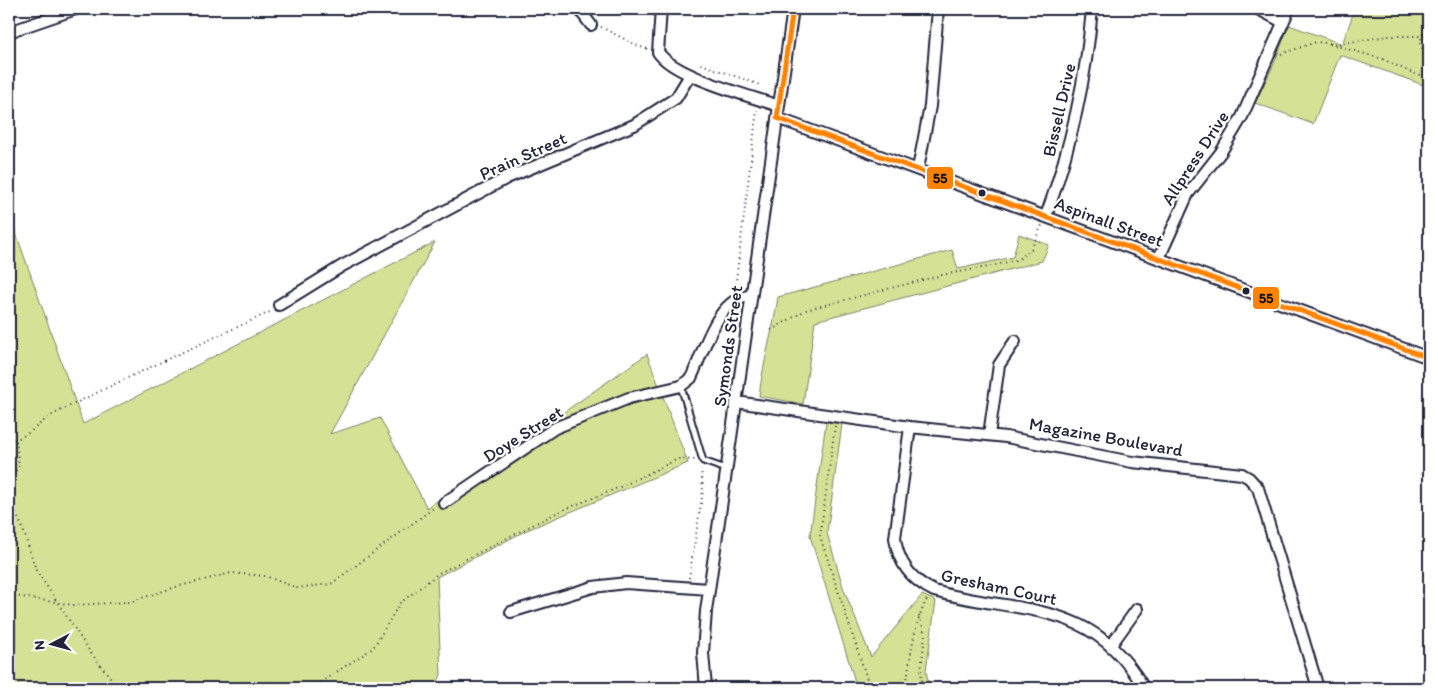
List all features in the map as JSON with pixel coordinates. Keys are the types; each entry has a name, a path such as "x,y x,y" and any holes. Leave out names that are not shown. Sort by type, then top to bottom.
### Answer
{"street":[{"path":"9,32 76,9"},
{"path":"579,9 591,25"},
{"path":"661,9 658,52 668,63 690,75 779,106"},
{"name":"Symonds Street","path":"706,688 703,653 709,589 793,9"},
{"path":"918,169 929,120 938,9"},
{"name":"Bissell Drive","path":"1046,216 1063,169 1074,124 1088,55 1092,9"},
{"path":"1258,9 1284,22"},
{"name":"Allpress Drive","path":"1158,258 1184,200 1221,152 1242,117 1289,9"},
{"name":"Prain Street","path":"279,305 342,266 508,178 634,126 676,98 690,75"},
{"name":"Aspinall Street","path":"777,118 1429,358"},
{"path":"681,386 691,378 717,322 733,300 752,296"},
{"path":"988,435 1000,365 1015,341"},
{"name":"Doye Street","path":"444,503 555,428 629,398 681,386"},
{"name":"Magazine Boulevard","path":"736,402 910,427 1025,440 1132,462 1230,471 1249,478 1258,488 1318,688"},
{"name":"Gresham Court","path":"910,427 896,524 896,544 901,561 908,572 920,584 934,591 1036,609 1068,619 1111,646 1144,688"},
{"path":"512,612 593,587 626,583 709,589"},
{"path":"1111,646 1138,609"}],"lane":[{"path":"681,386 703,461 726,468"}],"path":[{"path":"1426,9 1423,36 1420,43 1429,64"},
{"path":"591,25 616,33 638,46 658,52"},
{"path":"1272,51 1287,54 1316,42 1338,44 1388,36 1429,36"},
{"path":"1326,43 1383,59 1412,73 1429,77"},
{"path":"700,64 760,85"},
{"path":"733,300 757,105"},
{"path":"771,330 806,310 942,275 1020,259 1031,249 1046,216"},
{"path":"9,440 16,440 50,416 117,382 276,309 279,305"},
{"path":"836,416 820,536 870,688"},
{"path":"9,478 19,467 16,440"},
{"path":"312,688 373,648 400,603 439,573 558,512 618,488 678,459 703,461 701,471 703,491 689,578"},
{"path":"9,500 22,526 36,570 60,603 90,652 119,688"},
{"path":"9,595 73,605 129,602 176,587 231,573 265,576 297,588 331,584 429,509 444,503"},
{"path":"906,688 911,647 919,616 926,599 934,591"},
{"path":"919,616 925,634 921,671 923,688"}],"green space":[{"path":"1355,9 1429,9 1429,87 1340,55 1313,124 1255,103 1274,64 1289,25 1342,44"},
{"path":"9,213 83,424 435,242 330,434 380,418 427,508 647,354 688,463 527,530 437,577 441,675 435,688 9,688"},
{"path":"1019,234 1049,245 1042,261 815,321 803,404 759,396 778,297 952,250 958,269 1013,257"},
{"path":"826,422 842,424 827,533 844,590 871,657 922,595 936,601 926,670 929,688 857,688 810,536"}],"transit line":[{"name":"55","path":"777,118 793,9"},
{"name":"55","path":"777,118 1429,358"}]}
